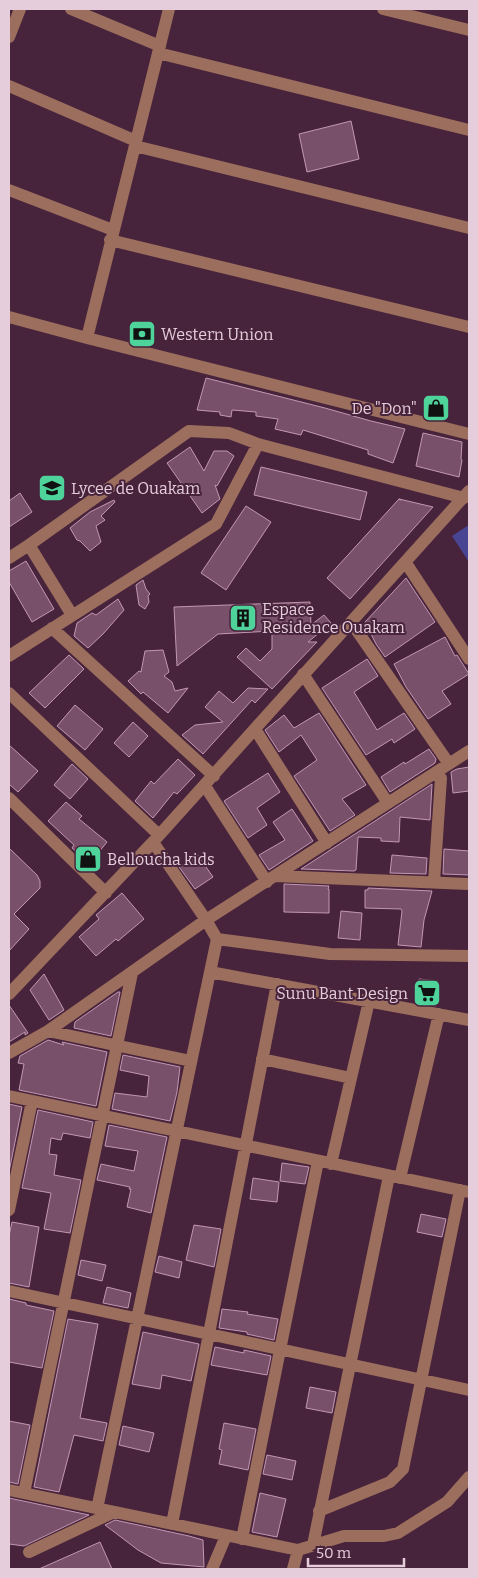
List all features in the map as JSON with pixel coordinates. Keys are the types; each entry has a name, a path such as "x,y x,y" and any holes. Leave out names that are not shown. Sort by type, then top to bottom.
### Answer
{"street":[{"path":"9,37 20,9"},
{"path":"71,9 159,50 469,130"},
{"path":"87,338 169,9"},
{"path":"383,9 469,30"},
{"path":"9,86 136,144 469,228"},
{"path":"9,190 112,235 469,326"},
{"path":"9,317 469,434"},
{"path":"9,558 189,431 229,433 258,444 466,494 406,563 303,674 214,776 9,994"},
{"path":"9,656 216,524 258,444"},
{"path":"28,546 72,615"},
{"path":"406,563 469,658"},
{"path":"352,622 449,764"},
{"path":"52,628 214,776"},
{"path":"303,674 388,804"},
{"path":"9,693 156,839 217,939 97,1509"},
{"path":"255,729 327,843"},
{"path":"9,1052 48,1031 206,920 469,751"},
{"path":"434,882 441,778 436,772"},
{"path":"204,786 271,879"},
{"path":"9,798 106,893"},
{"path":"271,879 469,884"},
{"path":"217,939 330,954 469,956"},
{"path":"210,972 469,1020"},
{"path":"24,1493 132,973"},
{"path":"172,1524 277,984"},
{"path":"332,1164 369,1001"},
{"path":"313,1545 350,1364 395,1177 439,1014"},
{"path":"48,1031 191,1061"},
{"path":"262,1059 351,1078"},
{"path":"9,1096 465,1191 403,1470 390,1482 319,1511"},
{"path":"9,1210 32,1101"},
{"path":"242,1539 318,1161"},
{"path":"9,1291 469,1390"},
{"path":"9,1490 298,1550 344,1536 384,1536 398,1533 447,1502 469,1477"},
{"path":"29,1552 114,1512"},
{"path":"212,1569 226,1536"},
{"path":"293,1569 298,1550"}],"shaded area":[{"path":"469,525 469,562 452,536"}],"building":[{"path":"351,121 359,159 307,172 299,134"},
{"path":"206,378 405,429 393,463 368,454 368,450 303,430 301,435 275,429 278,419 256,416 256,412 232,410 231,417 220,415 220,412 197,410"},
{"path":"423,433 462,442 462,460 459,477 416,466"},
{"path":"190,447 204,471 214,451 227,451 234,456 217,486 215,485 220,499 202,513 167,463"},
{"path":"261,467 367,492 360,520 254,495"},
{"path":"20,493 32,512 9,527 9,501"},
{"name":"Espace Residence Ouakam","path":"399,499 433,507 350,599 327,578"},
{"path":"114,500 115,502 101,516 105,520 96,526 101,542 90,551 77,540 70,528 90,512"},
{"name":"Espace Residence Ouakam","path":"246,506 271,522 226,590 201,573"},
{"path":"26,561 54,609 32,622 9,582 9,571"},
{"path":"406,578 435,622 385,657 365,622"},
{"path":"143,580 150,594 148,596 149,602 145,609 139,605 136,585"},
{"path":"118,599 124,610 88,648 74,636 77,623 92,613 96,615"},
{"path":"310,602 311,625 324,615 331,623 308,642 317,642 272,689 237,657 246,648 260,661 272,649 272,631 218,634 177,666 174,607"},
{"path":"445,637 455,656 457,655 469,674 442,691 451,704 428,719 406,687 394,664"},
{"path":"163,650 169,672 164,676 172,682 175,691 188,688 168,713 143,692 141,694 128,681 139,671 141,672 145,651"},
{"path":"69,655 84,669 45,708 29,693"},
{"path":"367,659 378,676 354,692 377,730 404,713 415,729 394,743 392,739 366,755 322,688"},
{"path":"248,688 268,689 255,703 252,700 203,754 182,735 195,725 223,722 205,707 219,691 233,703"},
{"path":"75,705 103,729 85,750 57,726"},
{"path":"319,713 366,785 342,799 355,815 330,831 294,776 317,760 301,735 279,752 265,730 284,715 294,728"},
{"path":"133,722 148,736 129,757 114,743"},
{"path":"9,745 38,771 18,792 9,784"},
{"path":"429,749 436,759 435,763 390,792 381,777"},
{"path":"178,759 195,775 177,794 174,792 153,818 135,801 151,781 154,784"},
{"path":"72,764 88,779 70,799 54,785"},
{"path":"469,767 469,791 453,793 451,772"},
{"path":"268,773 280,792 257,808 267,825 248,838 224,801"},
{"path":"432,784 430,820 400,817 399,842 381,841 381,838 358,837 356,870 301,869"},
{"path":"66,802 82,816 79,819 107,842 90,863 72,848 74,845 48,821"},
{"path":"292,809 313,841 269,870 259,855 285,840 273,822"},
{"path":"9,848 37,875 40,881 40,888 14,914 29,929 9,951"},
{"path":"444,849 469,851 469,875 443,874"},
{"path":"197,854 213,877 195,889 179,867"},
{"path":"392,855 427,858 426,874 390,873"},
{"path":"284,884 329,886 329,913 284,912"},
{"path":"368,888 432,891 424,920 421,947 398,945 401,909 365,908 365,890 368,890"},
{"path":"122,893 144,919 118,941 116,939 96,956 79,937 99,919 96,915"},
{"path":"341,911 362,913 360,940 338,938"},
{"path":"44,974 64,1010 49,1020 30,990"},
{"path":"419,979 438,981 436,1006 417,1002"},
{"path":"120,992 111,1036 74,1028 75,1022"},
{"path":"9,1005 28,1033 25,1035 25,1032 9,1042"},
{"path":"48,1040 64,1045 62,1042 107,1052 96,1106 19,1090 24,1064 18,1063 20,1056"},
{"path":"123,1055 180,1067 177,1092 170,1121 112,1109 115,1093 147,1097 149,1076 120,1070"},
{"path":"9,1104 22,1107 9,1172"},
{"path":"38,1110 93,1122 90,1138 63,1133 61,1140 51,1138 49,1154 57,1155 54,1175 81,1180 70,1233 44,1229 51,1193 22,1188"},
{"path":"109,1125 167,1137 151,1213 127,1207 130,1187 97,1180 101,1164 134,1171 138,1151 105,1146"},
{"path":"282,1163 309,1167 305,1184 280,1181"},
{"path":"253,1178 279,1182 277,1202 250,1199"},
{"path":"421,1214 446,1219 442,1237 417,1232"},
{"path":"12,1222 39,1227 29,1287 9,1283 9,1236"},
{"path":"194,1225 221,1229 214,1267 186,1260"},
{"path":"159,1256 182,1262 179,1278 155,1272"},
{"path":"81,1260 106,1265 102,1281 78,1275"},
{"path":"107,1287 131,1293 128,1308 103,1303"},
{"path":"9,1299 54,1311 42,1368 9,1362"},
{"path":"222,1309 248,1312 247,1314 278,1319 274,1340 247,1334 247,1332 219,1328"},
{"path":"68,1319 98,1324 80,1418 107,1423 103,1441 74,1435 59,1492 34,1487"},
{"path":"143,1332 199,1344 191,1381 162,1375 160,1389 132,1384"},
{"path":"215,1347 244,1353 244,1350 271,1356 267,1375 211,1365"},
{"path":"310,1387 336,1392 332,1413 306,1408"},
{"path":"9,1421 30,1425 18,1484 9,1482"},
{"path":"224,1423 256,1429 248,1470 219,1464 222,1450 219,1449"},
{"path":"123,1426 154,1433 149,1452 119,1445"},
{"path":"267,1455 296,1461 292,1480 263,1474"},
{"path":"260,1493 286,1499 277,1537 252,1532"},
{"path":"9,1498 89,1515 24,1546 9,1544"},
{"path":"115,1520 203,1540 204,1567 161,1563 138,1550 105,1525"},
{"path":"100,1542 112,1569 39,1569"}],"place":[{"name":"Western Union","path":"142,334"},
{"name":"De \"Don\"","path":"436,408"},
{"name":"Lycee de Ouakam","path":"52,488"},
{"name":"Espace Residence Ouakam","path":"243,618"},
{"name":"Belloucha kids","path":"88,859"},
{"name":"Sunu Bant Design","path":"427,993"}]}
